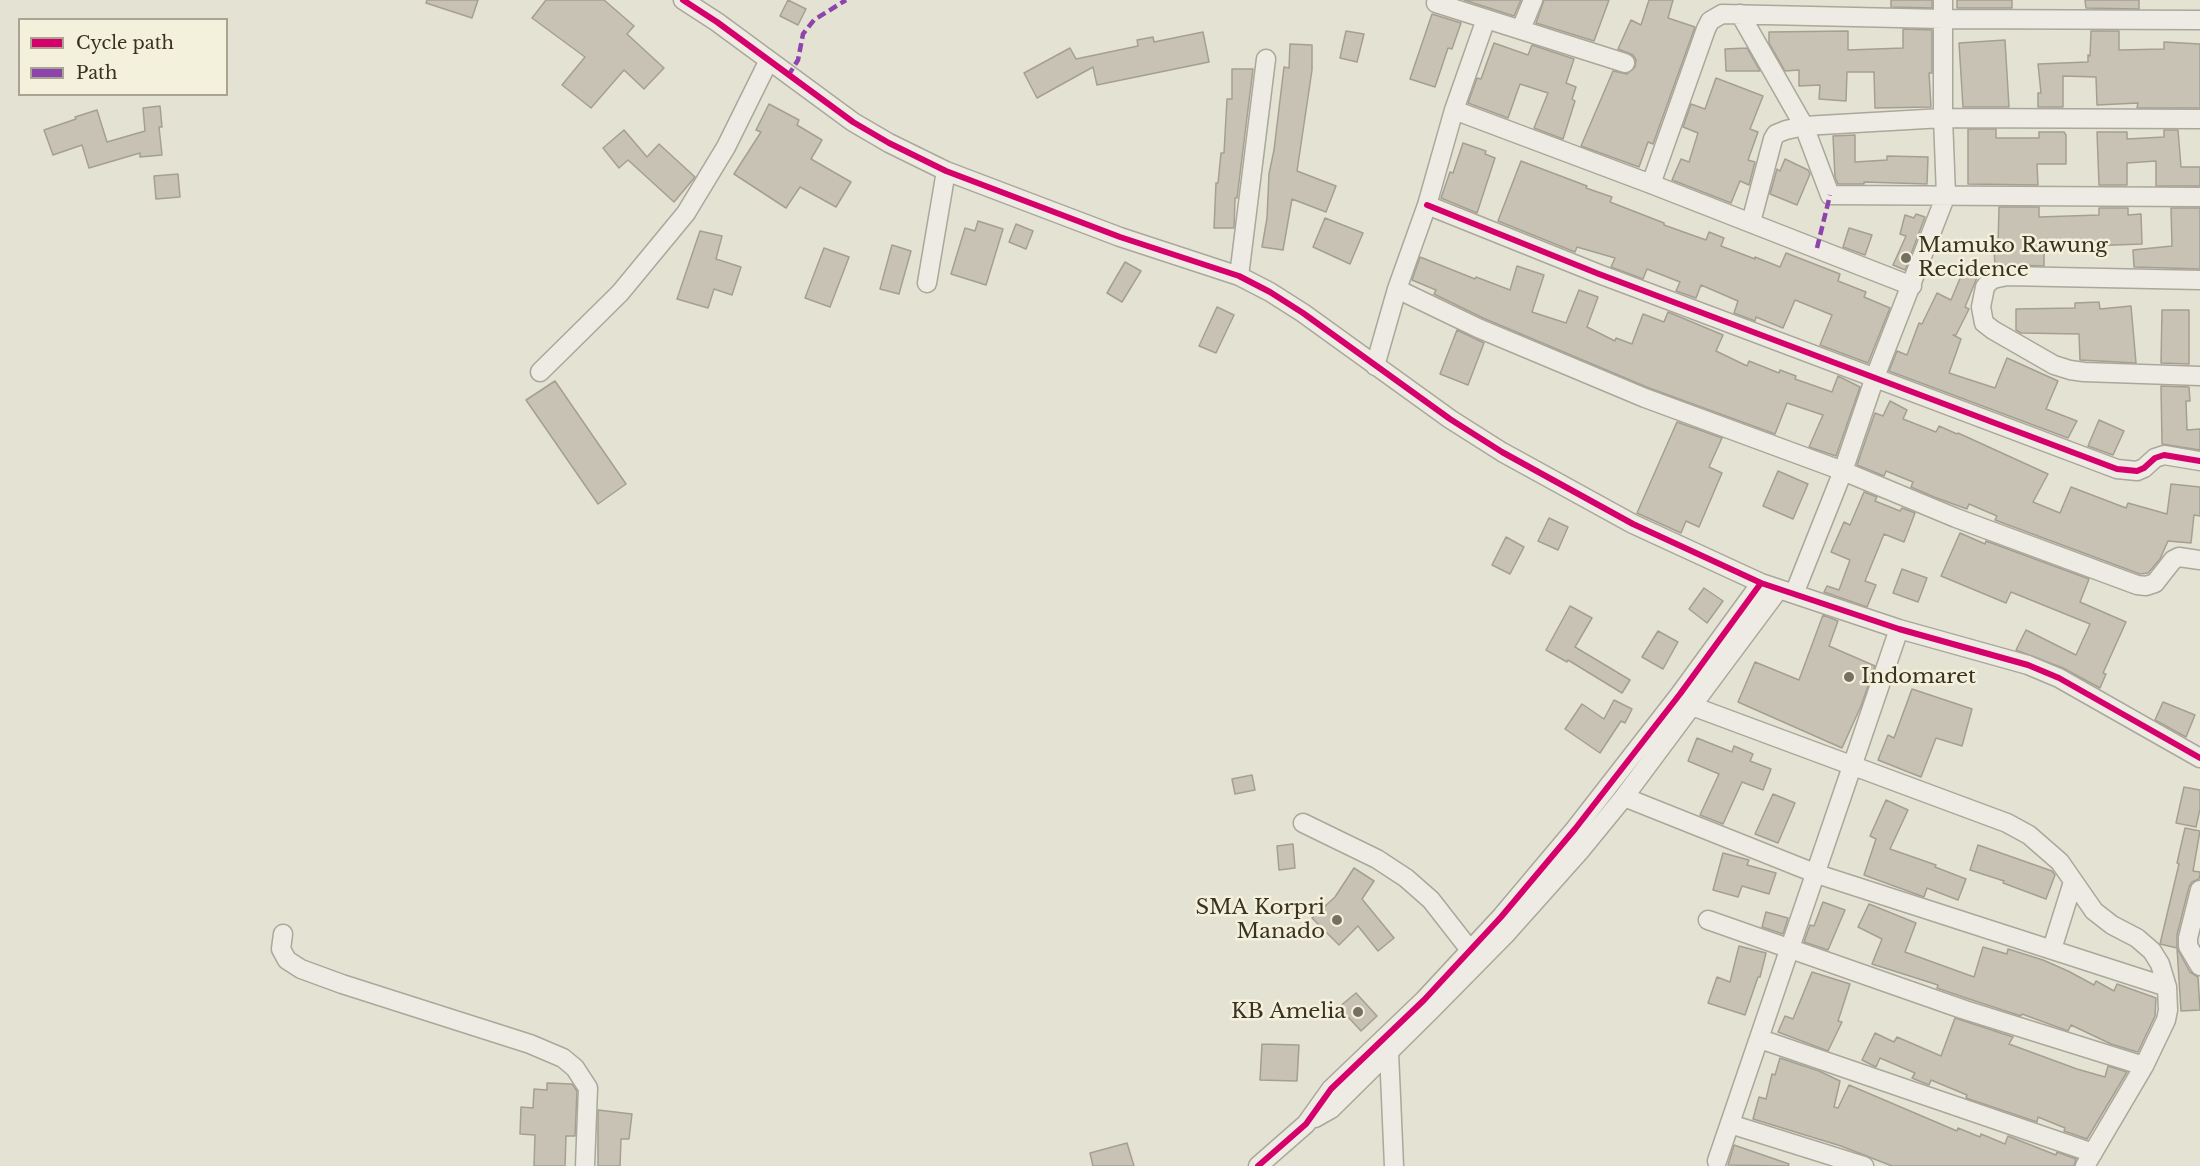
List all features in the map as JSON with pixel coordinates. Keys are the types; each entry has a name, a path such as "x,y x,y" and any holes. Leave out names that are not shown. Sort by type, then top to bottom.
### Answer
{"street":[{"path":"683,0 853,122 946,171 1120,237 1239,276 1303,313 1450,419 1502,453 1632,524 1761,583 1899,629 1992,653 2028,665 2059,678 2200,758"},
{"path":"1521,30 1533,0"},
{"path":"1258,1166 1306,1124 1331,1109 1505,935 1624,797 1692,706 1787,592 1843,471 1875,377 1946,195 1943,118 1943,0"},
{"path":"1436,3 1625,63"},
{"path":"1651,184 1710,21 1722,14 1943,19 2200,20"},
{"path":"1740,14 1804,126 1830,195 2200,197"},
{"path":"1375,366 1454,110 1486,19"},
{"path":"1239,276 1266,59"},
{"path":"540,372 620,292 686,213 726,147 769,60"},
{"path":"1454,110 1751,222 1912,286"},
{"path":"1751,222 1773,139 1780,131 1804,126 1943,118 2200,119"},
{"path":"927,284 946,171"},
{"path":"1426,205 1599,274 1875,377 2021,435 2117,469 2137,471 2155,458 2164,455 2200,461"},
{"path":"2200,280 2007,276 1989,282 1985,287 1981,307 1982,319 1993,330 2054,364 2070,370 2200,376"},
{"path":"1397,289 1488,332 1645,398 1843,471 1956,518 2137,585 2146,586 2155,583 2173,560 2179,556 2200,560"},
{"path":"1306,1124 1331,1089 1424,1000 1501,917 1575,829 1687,685 1761,583"},
{"path":"1717,1161 1899,629"},
{"path":"1692,706 2007,823 2021,831 2048,849 2060,862 2094,911 2112,925 2137,938 2152,951 2160,964 2168,987 2166,1020 2144,1066 2089,1160 1760,1039"},
{"path":"1624,797 1817,874 2168,987"},
{"path":"1303,823 1377,860 1406,878 1431,900 1470,950"},
{"path":"2052,949 2073,882"},
{"path":"2200,890 2188,938 2188,946 2200,966"},
{"path":"1708,920 1965,1010 2144,1066"},
{"path":"283,934 281,949 287,960 301,969 530,1044 563,1058 575,1068 588,1088 585,1166"},
{"path":"1389,1052 1394,1166"},
{"path":"1730,1124 1864,1166"}],"building":[{"path":"427,0 478,0 472,18 426,3"},
{"path":"546,0 604,0 634,26 627,34 664,68 644,89 624,70 591,108 562,85 585,57 532,18"},
{"path":"788,0 806,9 798,25 780,16"},
{"path":"1464,0 1521,0 1514,16"},
{"path":"1544,0 1609,0 1594,41 1536,23"},
{"path":"1649,0 1673,0 1668,18 1695,27 1653,144 1648,142 1639,167 1581,146 1613,71 1627,74 1635,67 1636,60 1633,55 1618,49 1631,20 1641,25"},
{"path":"1891,0 1932,0 1932,8 1891,7"},
{"path":"1957,0 2012,0 2012,8 1957,8"},
{"path":"2085,0 2139,0 2139,9 2086,8"},
{"path":"1432,14 1461,23 1452,49 1448,48 1435,87 1410,79"},
{"path":"1903,29 1932,30 1932,73 1929,73 1931,107 1875,108 1874,72 1847,72 1846,101 1819,99 1820,85 1799,86 1799,70 1785,71 1769,43 1769,32 1848,31 1848,50 1903,48"},
{"path":"1346,31 1364,34 1357,62 1340,58"},
{"path":"2091,31 2119,31 2119,50 2164,49 2164,42 2200,44 2200,108 2137,108 2138,103 2097,105 2096,77 2063,76 2063,107 2038,107 2038,93 2041,93 2038,64 2088,62"},
{"path":"1203,32 1209,62 1097,85 1093,67 1037,98 1024,73 1070,48 1076,59 1138,46 1137,40 1153,37 1154,42"},
{"path":"2005,40 2009,107 1963,107 1959,43"},
{"path":"1494,43 1528,55 1532,45 1574,59 1566,83 1576,87 1572,99 1575,101 1563,139 1534,128 1548,93 1520,84 1508,118 1468,103 1477,78 1481,79"},
{"path":"1290,44 1312,45 1312,70 1297,171 1336,186 1326,212 1292,199 1283,250 1262,247 1267,218 1269,174 1284,67 1289,68"},
{"path":"1747,48 1760,71 1726,71 1725,49"},
{"path":"1232,69 1253,69 1237,198 1235,198 1234,228 1214,228 1216,183 1218,183 1221,153 1224,153 1227,99 1232,99"},
{"path":"1716,78 1763,96 1750,129 1758,132 1748,160 1755,162 1749,185 1740,181 1731,203 1672,180 1681,159 1689,162 1698,133 1683,127 1691,104 1705,109"},
{"path":"769,104 799,120 797,125 822,140 811,159 851,182 836,207 800,187 786,208 734,174 761,132 756,130"},
{"path":"160,106 162,127 159,127 162,155 140,157 140,153 89,168 82,145 53,155 44,130 97,110 107,142 145,131 143,108"},
{"path":"1968,129 1996,129 1996,138 2039,138 2039,132 2064,132 2066,135 2066,164 2037,164 2038,185 1968,184"},
{"path":"624,130 647,157 659,144 695,177 674,202 628,160 619,168 603,148"},
{"path":"2164,130 2178,130 2181,167 2200,167 2200,186 2156,186 2156,161 2127,163 2127,185 2099,185 2097,132 2127,132 2127,139 2164,137"},
{"path":"1855,135 1855,162 1887,160 1887,156 1928,157 1927,184 1864,182 1864,184 1838,184 1835,177 1833,136"},
{"path":"1463,143 1486,151 1485,154 1495,158 1477,213 1441,198 1450,172 1453,173"},
{"path":"1785,159 1808,170 1810,174 1797,205 1770,194 1777,169 1780,171"},
{"path":"1521,161 1612,197 1610,202 1664,223 1664,225 1706,240 1709,232 1724,238 1721,246 1755,259 1755,257 1780,267 1786,253 1840,274 1838,281 1866,292 1864,297 1890,308 1868,363 1820,345 1832,315 1795,300 1783,328 1756,317 1755,321 1734,313 1738,301 1701,285 1696,298 1676,291 1680,282 1647,269 1643,279 1611,267 1615,258 1577,247 1575,252 1498,221"},
{"path":"178,174 180,197 156,199 154,176"},
{"path":"1999,207 2039,207 2039,217 2099,215 2099,208 2128,208 2128,215 2141,214 2142,244 2087,246 2087,243 2044,244 2044,266 1995,267 1994,247 1998,247"},
{"path":"2171,208 2200,208 2200,269 2134,267 2133,250 2172,246"},
{"path":"1916,214 1925,217 1905,270 1893,265 1906,236 1900,234 1905,215 1914,218"},
{"path":"1325,218 1363,233 1350,264 1313,247"},
{"path":"978,221 1003,229 986,285 951,274 965,228 975,231"},
{"path":"1016,224 1033,231 1026,249 1009,242"},
{"path":"1849,228 1872,235 1865,255 1843,247"},
{"path":"700,231 722,236 716,259 741,267 732,295 714,289 708,308 677,299"},
{"path":"892,245 911,251 899,294 880,289"},
{"path":"824,248 849,257 830,307 805,298"},
{"path":"1420,257 1510,290 1517,266 1544,275 1532,312 1566,323 1579,290 1598,297 1587,327 1615,341 1616,338 1632,344 1643,314 1664,322 1668,312 1723,335 1716,351 1747,366 1749,361 1779,373 1780,370 1796,376 1795,379 1832,392 1838,376 1860,387 1836,456 1809,447 1823,415 1787,403 1775,434 1649,388 1483,318 1434,294 1436,290 1412,280"},
{"path":"1125,262 1141,271 1122,302 1107,293"},
{"path":"1964,269 1978,275 1965,307 1969,309 1956,335 1953,335 1961,339 1949,373 1995,388 2007,358 2058,381 2046,409 2077,421 2068,438 1889,371 1897,351 1907,355 1919,323 1922,324 1937,293 1951,300"},
{"path":"2099,302 2100,309 2131,306 2136,363 2080,360 2079,334 2021,333 2016,330 2016,309 2075,308 2075,303"},
{"path":"1217,307 1234,315 1216,353 1199,346"},
{"path":"2162,310 2189,310 2189,364 2161,363"},
{"path":"1457,330 1484,343 1468,385 1440,374"},
{"path":"555,381 626,484 598,504 526,400"},
{"path":"2161,386 2189,387 2190,401 2186,401 2187,430 2200,429 2200,450 2162,444"},
{"path":"1890,401 1907,410 1903,419 1936,432 1939,426 1958,433 2048,474 2033,502 2060,513 2071,487 2126,508 2128,503 2167,514 2171,484 2200,487 2200,516 2194,515 2191,543 2168,541 2160,559 2148,573 2140,574 1995,520 1997,516 1969,504 1967,509 1934,497 1911,487 1913,482 1886,471 1884,476 1857,465 1875,413 1883,416"},
{"path":"2099,420 2124,431 2113,455 2088,446"},
{"path":"1677,422 1722,438 1709,467 1722,473 1699,527 1686,521 1681,533 1637,513"},
{"path":"1778,471 1808,484 1793,519 1763,506"},
{"path":"1864,492 1877,497 1875,501 1900,511 1902,508 1915,513 1904,542 1884,534 1865,581 1876,585 1867,607 1824,592 1827,586 1839,590 1850,560 1831,552 1844,522 1850,525"},
{"path":"1549,518 1568,527 1558,550 1538,541"},
{"path":"1960,533 1985,544 1986,541 2089,579 2080,602 2126,622 2103,673 2106,674 2100,688 2063,668 2016,650 2026,630 2076,655 2090,624 2011,592 2006,603 1941,576"},
{"path":"1506,537 1524,547 1510,574 1492,565"},
{"path":"1902,569 1927,578 1918,602 1893,593"},
{"path":"1704,588 1723,601 1707,623 1689,609"},
{"path":"1570,606 1592,618 1575,647 1630,680 1622,693 1568,660 1567,662 1546,650"},
{"path":"1823,615 1838,621 1829,646 1875,666 1861,706 1842,748 1738,702 1755,662 1799,680"},
{"path":"1658,631 1678,642 1663,669 1642,657"},
{"path":"1912,689 1972,709 1962,746 1936,738 1921,777 1878,760 1888,735 1894,738"},
{"path":"1614,700 1632,709 1625,723 1621,721 1600,753 1565,729 1582,704 1604,719"},
{"path":"2163,702 2195,715 2186,737 2155,720"},
{"path":"1697,738 1732,752 1734,746 1753,754 1750,761 1771,769 1763,790 1742,782 1723,824 1700,815 1719,774 1688,761"},
{"path":"1252,775 1255,790 1235,794 1232,779"},
{"path":"2184,787 2200,790 2200,809 2196,827 2176,823"},
{"path":"1773,794 1795,803 1778,843 1755,834"},
{"path":"1886,800 1908,810 1890,849 1936,865 1935,867 1966,879 1958,900 1927,888 1924,897 1864,875 1876,839 1870,836"},
{"path":"2185,828 2200,831 2193,871 2200,872 2200,875 2199,879 2192,882 2189,887 2177,935 2177,948 2160,944"},
{"path":"1293,844 1295,868 1279,870 1277,846"},
{"path":"1978,845 2052,871 2055,875 2046,899 2003,883 2004,881 1970,870"},
{"path":"1723,853 1749,860 1747,865 1776,873 1769,894 1742,886 1738,897 1713,890"},
{"path":"1354,868 1374,881 1362,899 1394,938 1378,951 1358,926 1339,945 1312,918 1335,897"},
{"path":"1823,902 1845,910 1828,950 1804,942 1810,925 1814,926"},
{"path":"1869,904 1916,923 1905,952 1974,977 1983,947 2007,954 2008,949 2043,960 2094,985 2096,981 2114,991 2117,984 2156,998 2155,1016 2138,1052 2111,1044 2071,1025 2068,1031 1872,964 1882,939 1858,927"},
{"path":"1766,912 1788,918 1783,934 1762,927"},
{"path":"1739,946 1766,953 1760,977 1758,977 1745,1015 1708,1003 1717,977 1730,982"},
{"path":"2177,948 2190,972 2198,977 2200,1010 2181,1011"},
{"path":"1812,972 1850,984 1838,1021 1842,1022 1828,1051 1778,1032 1785,1016 1793,1019"},
{"name":"KB Amelia","path":"1356,993 1377,1016 1361,1031 1339,1007"},
{"path":"1955,1018 2013,1037 2009,1044 2077,1069 2105,1077 2108,1066 2127,1072 2087,1139 2064,1131 2065,1128 2038,1117 2037,1122 1966,1098 1967,1095 1931,1080 1929,1085 1912,1078 1915,1073 1880,1058 1876,1067 1862,1060 1875,1033 1894,1042 1897,1037 1941,1056"},
{"path":"1262,1044 1299,1045 1297,1081 1260,1080"},
{"path":"1780,1058 1819,1071 1840,1081 1834,1107 1838,1108 1849,1085 1957,1131 1958,1128 1980,1137 1981,1134 2005,1144 2008,1136 2056,1155 2057,1152 2076,1159 2074,1166 1892,1166 1841,1146 1753,1119 1759,1097 1766,1099 1772,1074 1775,1075"},
{"path":"547,1083 572,1084 577,1091 575,1136 566,1136 565,1166 534,1166 535,1135 520,1134 521,1107 533,1108 534,1089 547,1090"},
{"path":"598,1110 632,1114 629,1139 621,1139 620,1166 598,1166"},
{"path":"1127,1143 1134,1166 1093,1166 1090,1153"},
{"path":"1734,1145 1789,1164 1788,1166 1728,1165"}],"marked path":[{"path":"788,76 798,60 803,34 814,20 846,0"},
{"path":"1817,248 1830,195"}],"cycle path":[{"path":"683,0 717,22 853,122 889,143 946,171 1120,237 1239,276 1270,292 1303,313 1450,419 1502,452 1633,524 1761,583 1899,629 2028,665 2059,678 2200,758"},
{"path":"1427,205 1599,274 2117,469 2137,471 2155,458 2164,455 2200,461"},
{"path":"1258,1166 1306,1124 1331,1089 1424,1000 1501,917 1575,829 1680,694 1761,583"}],"place":[{"name":"Mamuko Rawung Recidence","path":"1906,258"},
{"name":"Indomaret","path":"1849,677"},
{"name":"SMA Korpri Manado","path":"1337,920"},
{"name":"KB Amelia","path":"1358,1012"}]}
